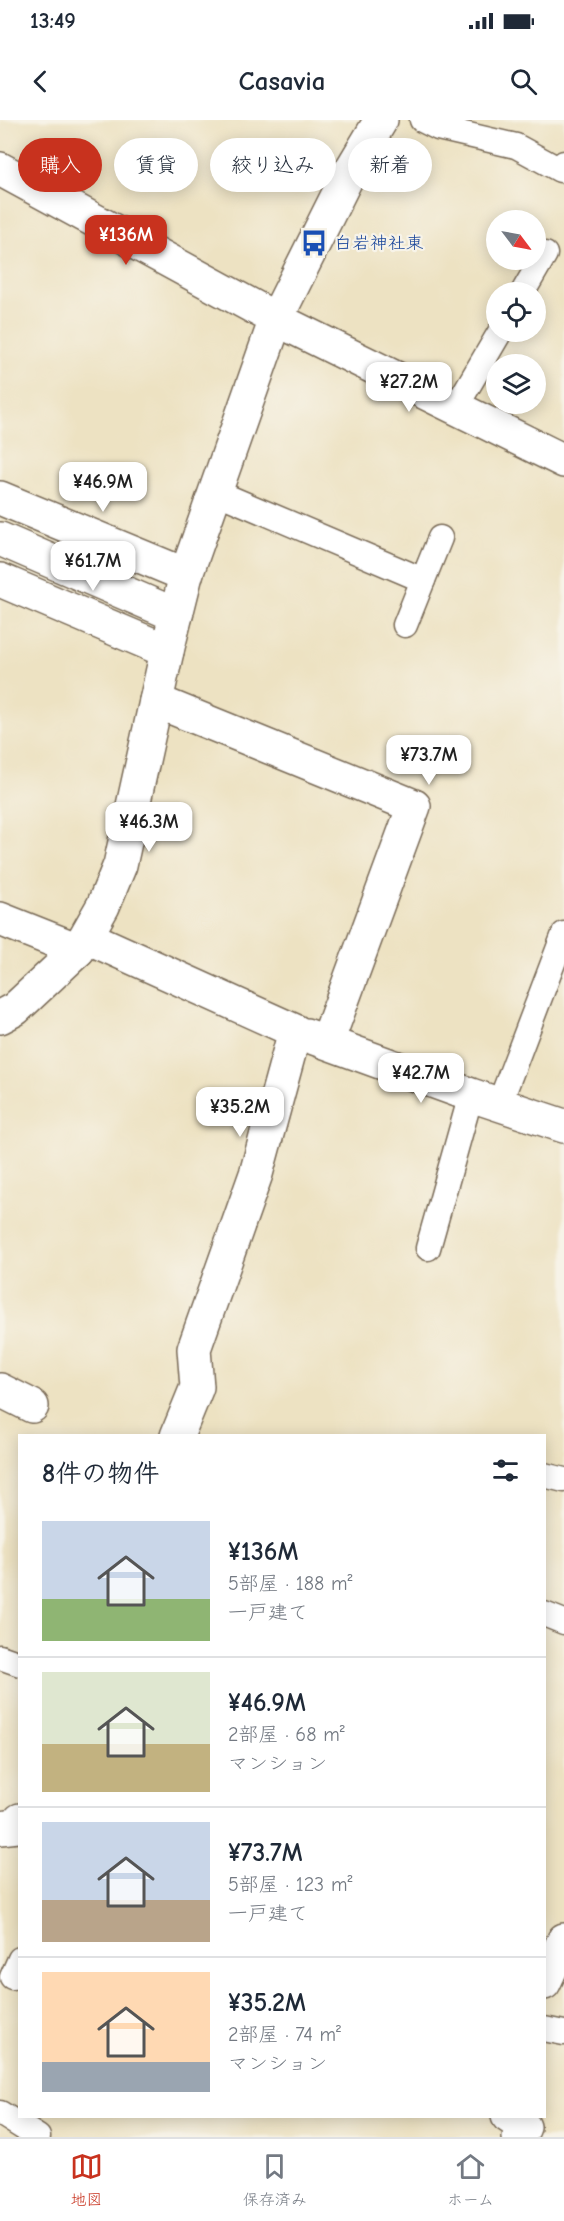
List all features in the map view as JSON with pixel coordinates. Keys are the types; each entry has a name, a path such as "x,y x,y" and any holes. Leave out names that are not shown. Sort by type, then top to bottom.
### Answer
{"street":[{"path":"0,1017 15,1009 83,943 120,865 166,651 186,575 276,319 348,175 381,120"},
{"path":"0,169 276,319 564,461"},
{"path":"0,498 186,575"},
{"path":"0,539 176,615"},
{"path":"0,580 166,651"},
{"path":"156,701 414,806 327,1042"},
{"path":"0,920 83,943 295,1031 564,1126"},
{"path":"178,1434 197,1387 194,1349 256,1174 295,1031"},
{"path":"0,1390 33,1406"},
{"path":"546,1979 564,1940"}],"lane":[{"path":"422,120 438,128 516,146 560,170 564,163"},
{"path":"456,407 494,342"},
{"path":"216,492 423,580"},
{"path":"405,625 440,538"},
{"path":"428,1248 485,1100 564,934"},
{"path":"546,1476 564,1480"},
{"path":"546,1615 564,1622"},
{"path":"0,1657 18,1663"},
{"path":"546,2029 564,2033"},
{"path":"0,2113 38,2137"}],"place":[{"name":"白岩神社東","path":"314,243"}]}
